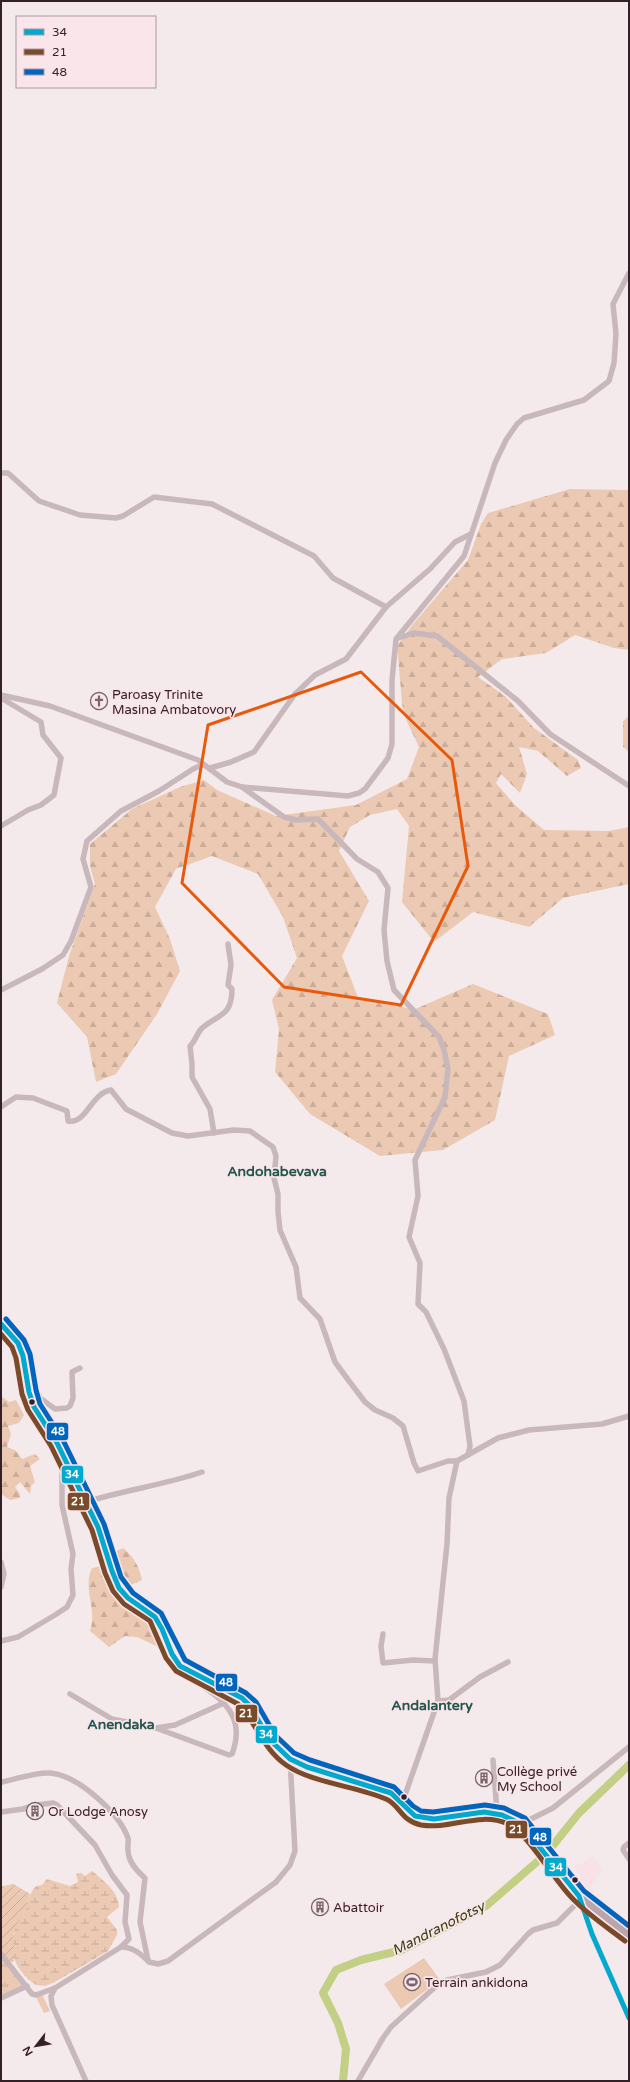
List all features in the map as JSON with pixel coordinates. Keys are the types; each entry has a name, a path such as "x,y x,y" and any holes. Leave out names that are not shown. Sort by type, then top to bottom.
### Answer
{"main road":[{"path":"1,1324 18,1343 23,1356 30,1398 34,1407 58,1443 102,1536 109,1567 118,1584 130,1600 155,1617 160,1625 168,1649 180,1666 190,1673 242,1698 250,1706 269,1739 290,1759 307,1767 391,1793 400,1800 406,1810 423,1818 434,1819 481,1811 497,1812 512,1818 521,1824 580,1898 629,1935"}],"street":[{"path":"1,695 50,706 198,760 202,765 210,768 227,782 242,787 348,796 359,793 365,789 388,758 392,744 392,680 396,639 464,556 495,463 506,440 517,424 524,418 584,400 610,381 614,363 616,334 613,304 629,273"},
{"path":"1,473 8,473 38,501 80,515 116,518 123,516 154,497 212,504 314,556 333,578 386,607"},
{"path":"210,768 231,762 254,752 295,694 315,675 346,659 386,607 430,569 455,542 471,534"},
{"path":"396,639 402,635 414,633 436,636 518,701 550,734 629,786"},
{"path":"1,698 40,722 43,735 61,758 54,795 41,805 28,810 1,826"},
{"path":"1,990 42,969 63,955 71,941 91,887 83,859 87,841 121,811 159,791 193,768 202,765"},
{"path":"242,787 284,817 296,820 318,820 357,859 378,872 388,888 384,930 387,961 394,990 439,1037 444,1050 448,1069 445,1098 415,1160 418,1196 409,1237 420,1263 418,1304 426,1312 444,1349 464,1401 470,1446 468,1454"},
{"path":"214,1133 210,1110 192,1077 190,1046 196,1041 198,1033 202,1028 223,1014 232,1000 232,989 228,985 231,965 228,944"},
{"path":"1,1107 16,1097 33,1098 67,1111 68,1121 74,1122 80,1119 95,1099 104,1091 111,1090 126,1109 172,1133 188,1136 234,1130 250,1131 273,1147 276,1156 274,1178 278,1194 280,1230 296,1267 300,1298 320,1319 335,1362 365,1402 375,1410 393,1418 403,1426 414,1463 418,1471 448,1461 457,1461 498,1438 529,1430 602,1424 629,1416"},
{"path":"28,1382 36,1388 40,1398 55,1409 67,1408 73,1398 72,1372 80,1368"},
{"path":"1,1641 18,1637 55,1615 67,1606 74,1595 72,1569 73,1554 62,1504 62,1474 58,1443"},
{"path":"400,1800 406,1795 438,1701 435,1661 447,1544 449,1498 457,1461"},
{"path":"86,1502 115,1493 176,1481 202,1472"},
{"path":"1,1562 4,1574 1,1587"},
{"path":"383,1634 381,1646 383,1663 413,1660 435,1661"},
{"path":"438,1701 449,1700 480,1678 508,1662"},
{"path":"70,1694 112,1719 156,1728 229,1755 234,1749 237,1727 232,1712 224,1703 195,1680 190,1673"},
{"path":"156,1728 175,1725 224,1703"},
{"path":"521,1824 553,1808 629,1747"},
{"path":"121,1947 127,1947 142,1954 149,1962 158,1964 168,1961 276,1882 290,1865 295,1851 290,1759"},
{"path":"493,1760 497,1812"},
{"path":"2,1782 49,1773 58,1774 76,1782 104,1804 129,1840 127,1849 136,1871 145,1878 140,1927 149,1962"},
{"path":"1,1812 52,1803 62,1808 95,1845 112,1875 127,1895 125,1922 129,1939 121,1947 55,1988 36,1995 32,1994 1,1954"},
{"path":"629,1843 623,1850 629,1859"},
{"path":"358,2081 391,2027 434,1988 447,1980 486,1972 500,1964 528,1934 533,1930 557,1923 580,1898 592,1934 629,2018"},
{"path":"1,1998 27,1986"},
{"path":"55,1988 51,1996 52,2005 86,2081"}],"highlighted area":[{"path":"361,672 452,760 468,866 401,1005 284,987 182,883 208,725"}],"shaded area":[{"path":"592,1856 603,1870 594,1878 597,1880 591,1886 595,1892 587,1898 575,1883 582,1878 574,1867 579,1863 580,1865"}],"green space":[{"path":"570,489 629,490 629,650 614,648 575,635 546,653 502,659 478,677 505,696 534,728 578,760 581,768 567,776 538,751 519,747 527,774 520,793 501,774 496,783 515,805 544,830 609,831 629,827 629,884 563,898 529,927 473,912 434,942 402,902 409,826 397,809 370,815 350,827 339,851 369,901 342,956 359,1000 393,1004 413,1010 473,984 548,1014 555,1035 509,1056 495,1120 443,1150 380,1156 310,1114 275,1072 279,1029 272,1000 297,958 283,917 258,874 212,856 176,869 155,907 170,939 180,971 157,1014 116,1074 96,1082 87,1037 57,1003 69,956 95,884 90,866 90,844 132,809 180,787 204,780 217,790 276,816 356,805 407,779 419,747 403,713 397,646 413,624 468,560 481,524 488,513"},
{"path":"629,716 629,752 623,747 623,721"},
{"path":"1,1396 9,1402 16,1400 24,1415 19,1423 8,1426 11,1434 7,1447 15,1450 22,1459 35,1454 40,1459 30,1466 35,1482 31,1486 30,1494 20,1482 15,1487 20,1494 20,1498 10,1500 1,1494"},
{"path":"123,1548 136,1562 142,1580 131,1585 135,1592 131,1594 120,1580 115,1570 113,1558 114,1552"},
{"path":"107,1565 116,1586 149,1612 160,1627 167,1651 137,1637 125,1636 109,1647 90,1631 92,1623 92,1607 89,1592 89,1576 92,1568"},
{"path":"92,1871 110,1887 116,1896 119,1907 107,1917 117,1930 117,1935 108,1951 55,1982 45,1986 36,1985 24,1975 16,1963 12,1948 12,1940 15,1929 25,1911 29,1898 36,1886 42,1885 47,1879 70,1886 78,1882 76,1874 81,1873 85,1876"},
{"path":"13,1884 30,1894 26,1909 13,1933 14,1962 7,1961 25,1986 1,1995 1,1887"},
{"path":"13,1884 30,1894 26,1909 13,1933 14,1962 6,1961 1,1954 1,1887"},
{"name":"Terrain ankidona","path":"424,1958 440,1980 401,2009 384,1984"},
{"path":"42,1994 50,2011 44,2013 36,1997"}],"waterway":[{"name":"Mandranofotsy","path":"343,2081 346,2049 338,2023 323,1993 336,1970 361,1960 402,1950 486,1906 546,1854 579,1813 629,1765"}],"transit line":[{"name":"48","path":"6,1319 24,1340 30,1354 40,1404 63,1440 104,1524 121,1577 133,1593 161,1613 185,1660 246,1693 256,1702 275,1735 294,1753 310,1760 394,1787 413,1806 421,1811 433,1812 485,1805 504,1808 525,1818 584,1891 629,1926"},
{"name":"34","path":"1,1324 18,1343 23,1356 29,1392 34,1407 57,1443 98,1527 119,1588 128,1598 155,1617 162,1629 172,1654 180,1666 242,1698 250,1706 269,1739 290,1759 307,1767 391,1793 415,1816 434,1819 484,1812 502,1815 521,1824 579,1896 592,1934 629,2018"},
{"name":"21","path":"1,1334 12,1347 16,1358 22,1394 28,1410 51,1446 92,1530 105,1573 113,1591 124,1604 150,1621 166,1658 176,1671 238,1704 245,1711 271,1751 286,1765 297,1771 308,1776 386,1799 395,1805 409,1820 421,1825 443,1825 486,1819 508,1824 525,1838 534,1848 567,1893 593,1917 625,1941"}],"place":[{"name":"Paroasy Trinite Masina Ambatovory","path":"99,701"},
{"name":"Collège privé My School","path":"484,1778"},
{"name":"Or Lodge Anosy","path":"35,1811"},
{"name":"Abattoir","path":"320,1907"},
{"name":"Terrain ankidona","path":"412,1982"}],"district":[{"name":"Andohabevava","path":"277,1171"},
{"name":"Andalantery","path":"432,1705"},
{"name":"Anendaka","path":"121,1724"}]}
